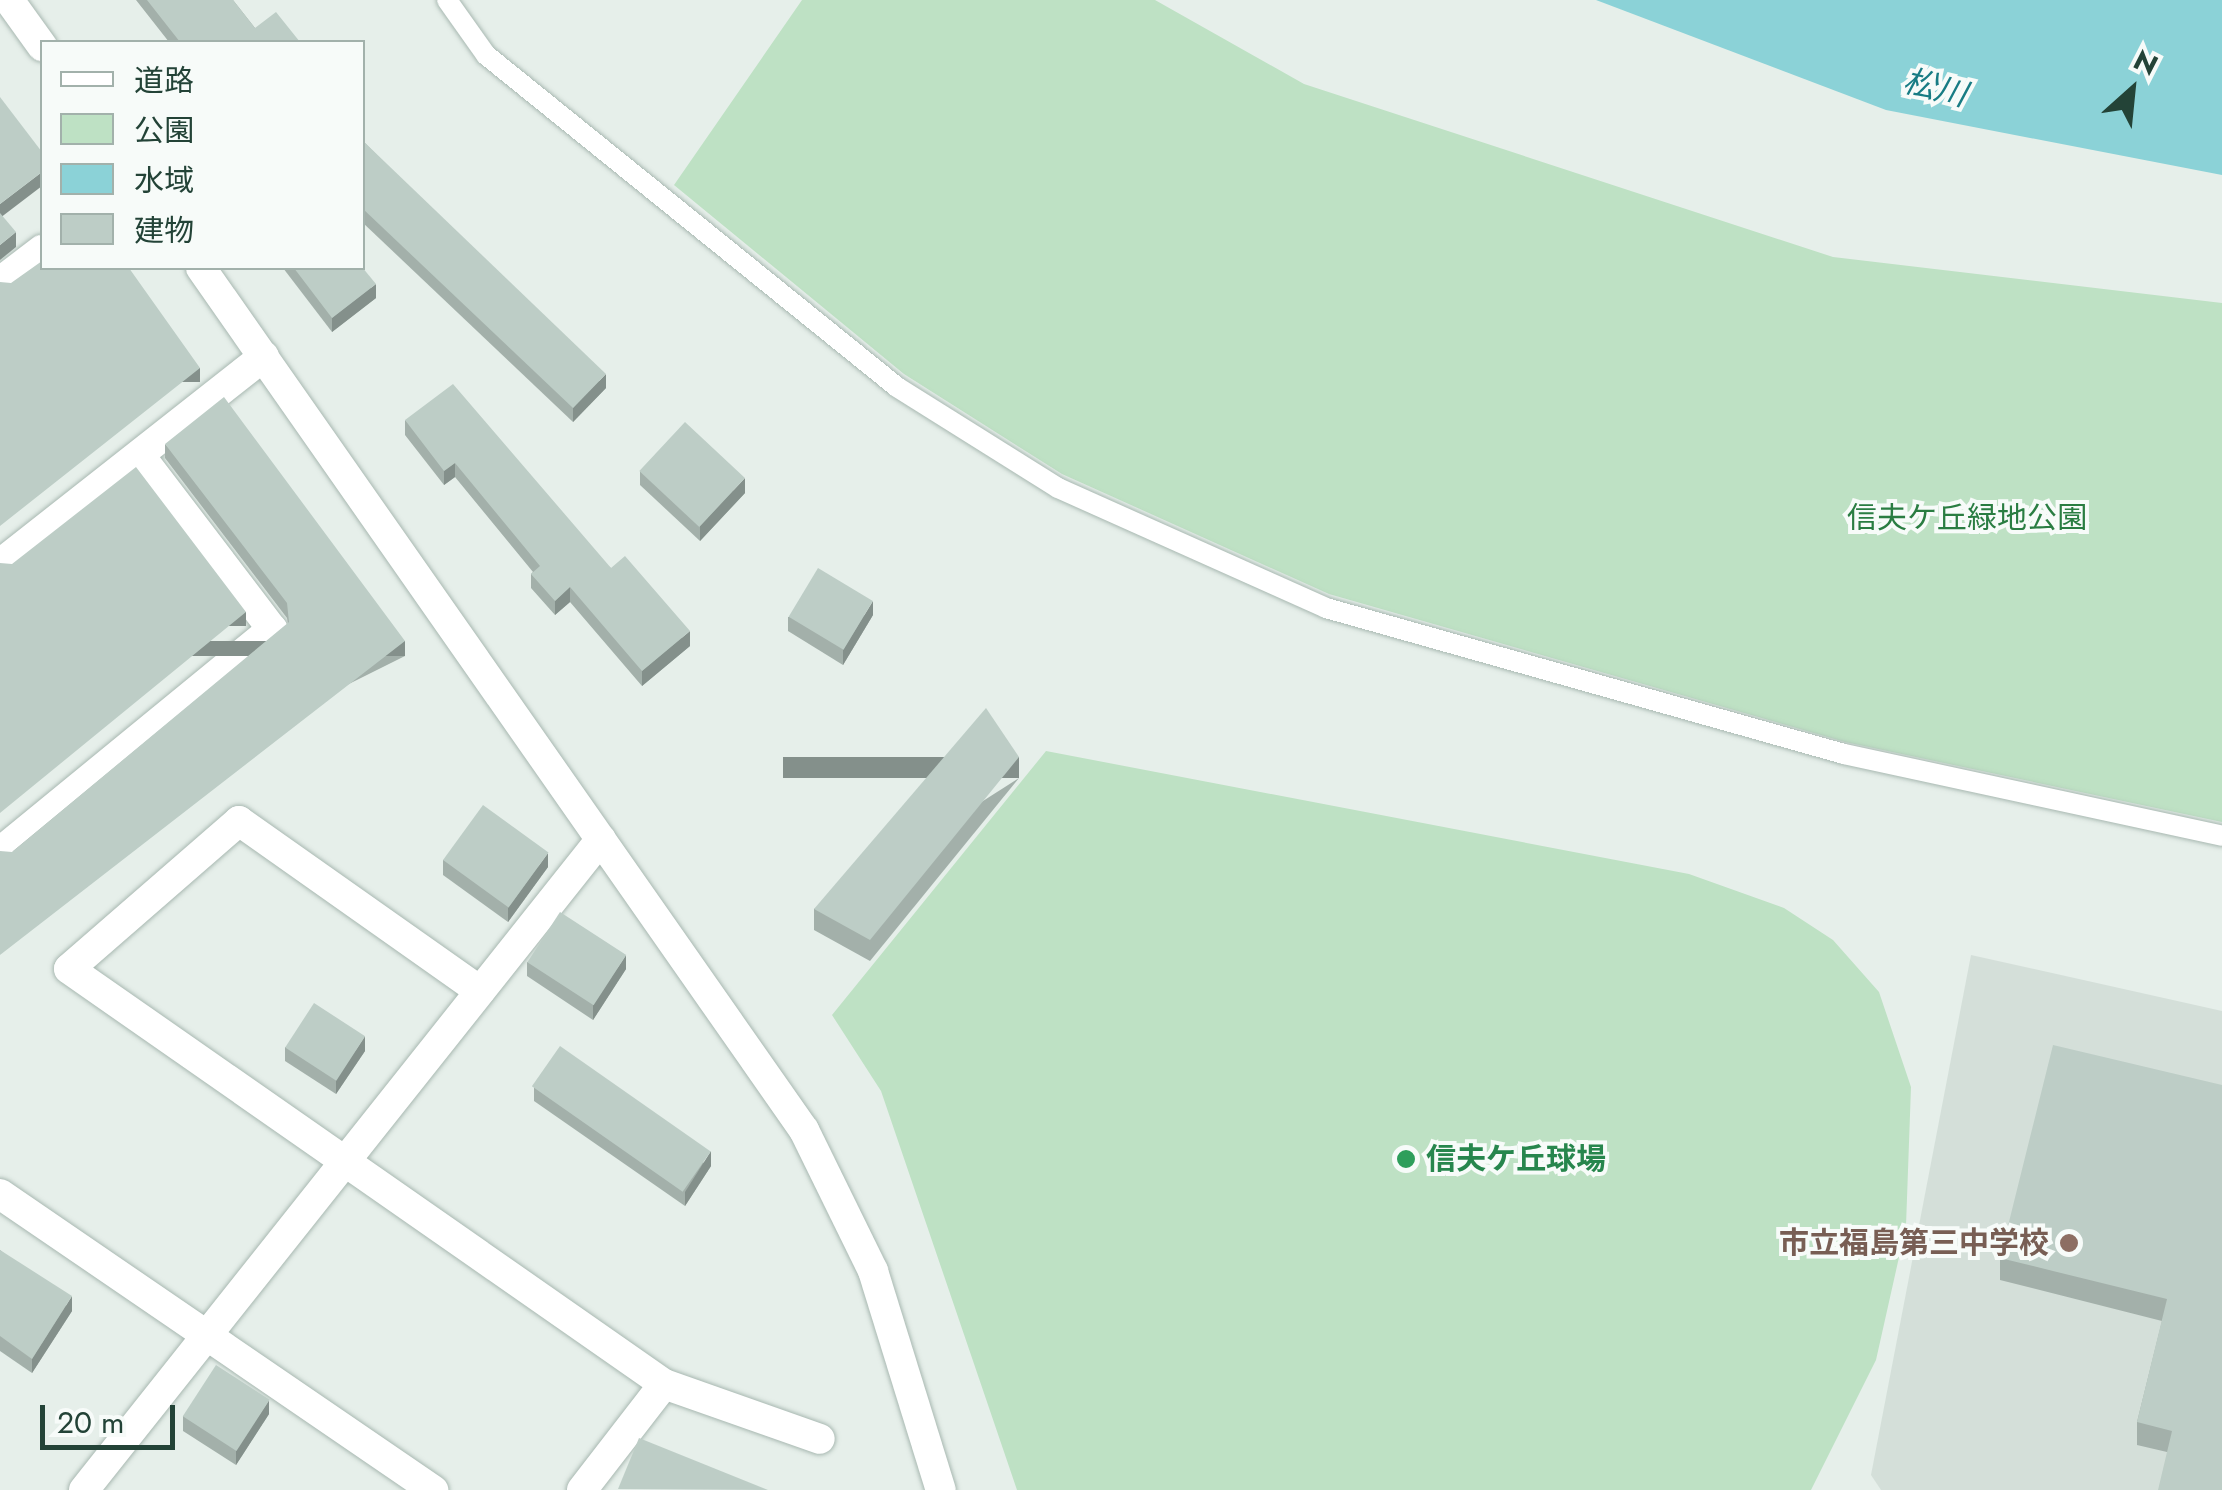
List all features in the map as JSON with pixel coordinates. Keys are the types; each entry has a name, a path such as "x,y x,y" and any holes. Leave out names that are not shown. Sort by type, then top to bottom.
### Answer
{"street":[{"path":"10,0 40,43"},
{"path":"0,282 40,252"},
{"path":"202,270 804,1130 873,1271 940,1490"},
{"path":"0,564 264,356"},
{"path":"0,852 272,629 140,456"},
{"path":"480,991 239,822 70,969 343,1164 664,1384 820,1439"},
{"path":"84,1490 601,839"},
{"path":"0,1194 433,1490"},
{"path":"582,1490 664,1384"}],"lane":[{"path":"447,0 486,55 898,387 1058,488 1326,608 1844,754 2222,836"}],"shaded area":[{"name":"市立福島第三中学校","path":"1971,955 2222,1011 2222,1490 1881,1490 1871,1475"}],"green space":[{"name":"信夫ケ丘緑地公園","path":"802,0 1155,0 1304,84 1833,257 2222,303 2222,822 1845,742 1329,594 1062,474 904,374 674,185"},
{"name":"信夫ケ丘球場","path":"1046,751 1689,874 1784,908 1833,940 1879,992 1911,1087 1906,1226 1876,1360 1811,1490 1017,1490 881,1091 832,1015"}],"water":[{"name":"松川","path":"1596,0 2222,0 2222,175 1886,110"}],"building":[{"path":"147,0 233,0 255,28 276,12 298,40 178,40"},
{"path":"0,97 40,149 40,174 0,204"},
{"path":"365,143 606,374 573,408 365,211"},
{"path":"0,213 16,232 0,245"},
{"path":"40,262 40,270 130,270 200,368 0,526 0,282 11,283"},
{"path":"296,270 364,270 376,284 332,318"},
{"path":"453,384 611,568 625,556 690,631 642,671 570,587 555,601 531,574 540,566 455,463 444,471 405,420"},
{"path":"224,397 405,641 0,955 0,851 12,852 289,622 287,603 165,444"},
{"path":"685,422 745,478 699,527 639,471"},
{"path":"136,467 246,612 0,813 0,563 12,564"},
{"path":"818,568 873,601 844,650 789,617"},
{"path":"986,708 1019,757 870,940 814,909"},
{"path":"483,805 549,853 509,908 443,860"},
{"path":"560,912 626,955 594,1005 527,962"},
{"path":"314,1003 365,1036 336,1081 285,1047"},
{"path":"2053,1045 2222,1085 2222,1490 2158,1490 2172,1431 2137,1422 2167,1299 2000,1258"},
{"path":"560,1046 711,1152 683,1192 532,1086"},
{"path":"0,1250 72,1296 32,1359 0,1336"},
{"path":"216,1365 270,1400 236,1451 183,1416"},
{"path":"639,1438 768,1490 618,1489"}],"place":[{"name":"信夫ケ丘球場","path":"1406,1159"},
{"name":"市立福島第三中学校","path":"2069,1243"}]}
